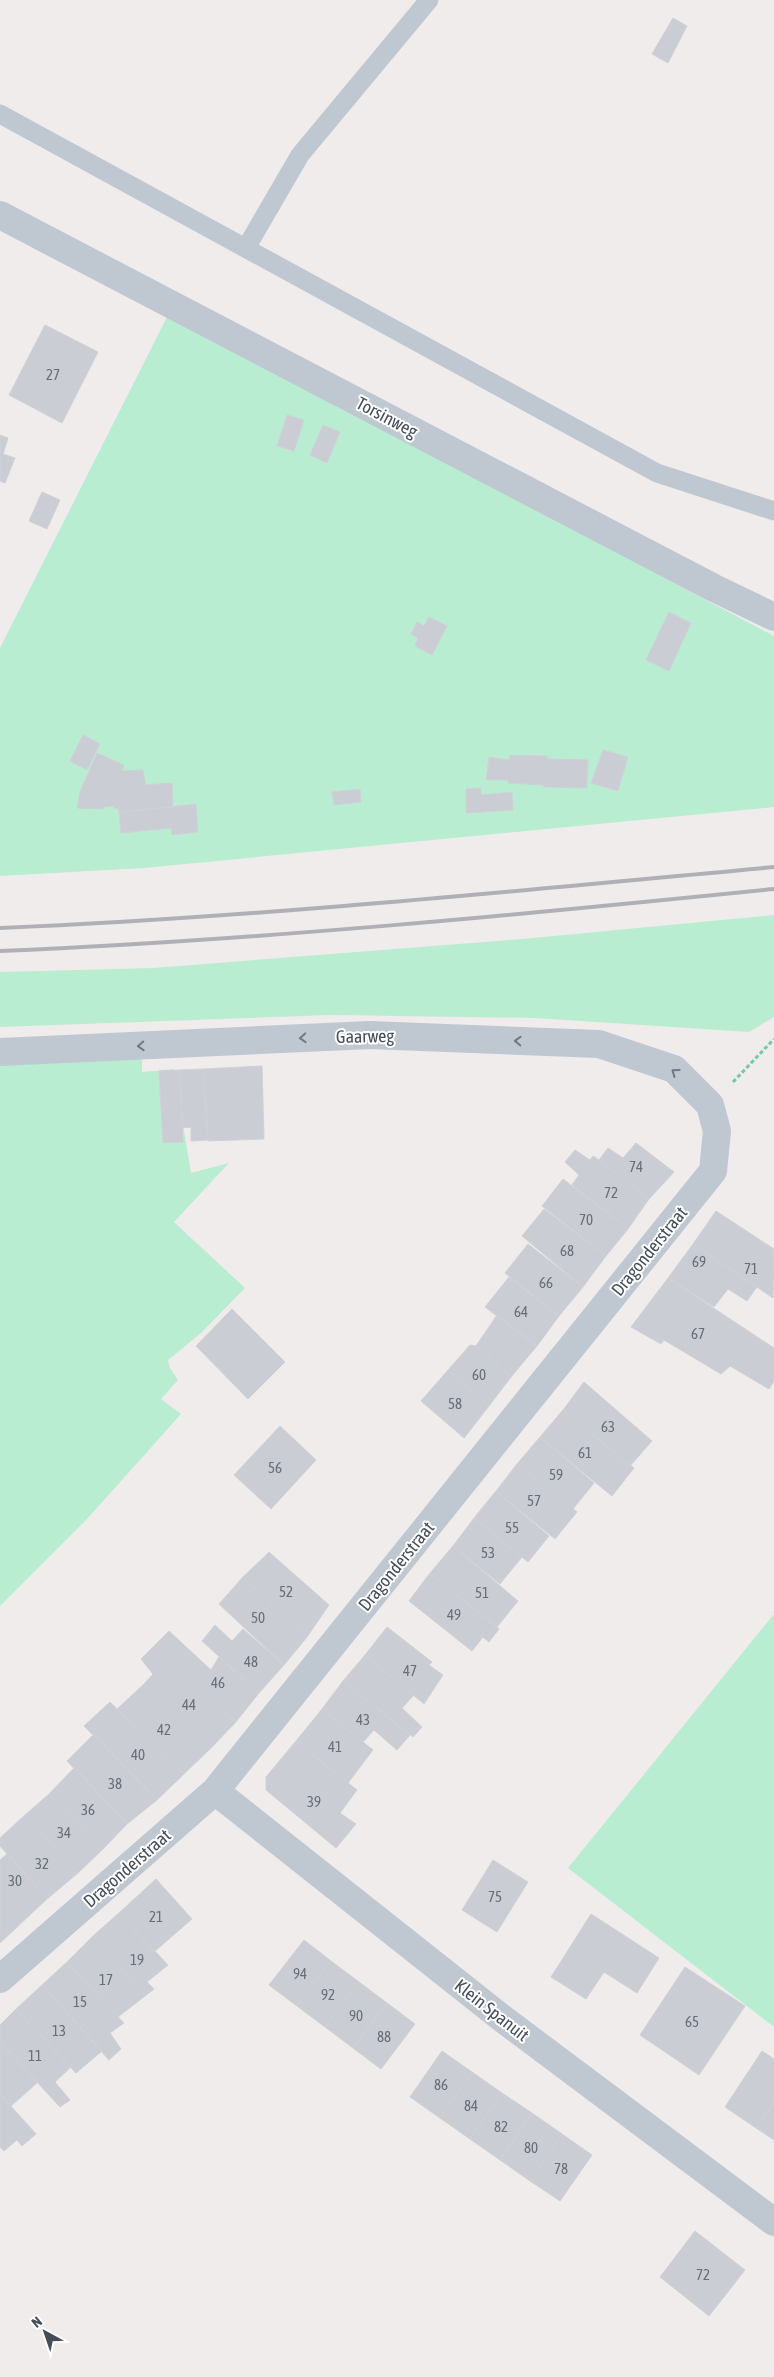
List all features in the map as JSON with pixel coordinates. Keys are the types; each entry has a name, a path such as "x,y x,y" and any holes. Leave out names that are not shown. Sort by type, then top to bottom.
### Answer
{"street":[{"name":"Torsinweg","path":"0,215 714,588 774,617"},
{"name":"Gaarweg","path":"0,1052 370,1035 598,1044 674,1069 710,1106"},
{"name":"Dragonderstraat","path":"0,1979 215,1791 713,1171 717,1131 710,1106"},
{"name":"Klein Spanuit","path":"215,1791 503,2020 774,2222"}],"lane":[{"path":"246,248 300,154 429,0"},
{"path":"0,114 657,473 774,511"}],"path":[{"path":"710,1106 774,1039"}],"green space":[{"path":"168,315 774,636 774,807 144,868 0,876 0,648"},
{"path":"774,915 774,1017 749,1032 535,1018 331,1015 0,1027 0,972 153,968 522,939"},
{"path":"142,1056 142,1072 174,1069 191,1173 229,1163 174,1222 245,1288 201,1333 168,1360 170,1368 178,1380 161,1399 181,1414 87,1519 0,1606 0,1064"},
{"path":"774,1614 774,2027 568,1868"}],"building":[{"path":"673,18 687,26 668,63 652,54"},
{"path":"45,325 98,352 62,423 9,395"},
{"path":"287,415 304,420 294,451 277,446"},
{"path":"323,425 340,432 327,463 310,455"},
{"path":"0,435 8,438 3,454 15,458 5,483 0,481"},
{"path":"42,492 60,500 47,529 29,521"},
{"path":"669,612 691,623 669,671 646,660"},
{"path":"429,617 447,626 432,655 415,646 418,638 411,634 417,622 424,626"},
{"path":"83,735 100,744 87,770 70,761"},
{"path":"603,750 628,757 618,791 591,783"},
{"path":"97,753 124,765 122,771 143,770 146,785 172,783 173,807 119,812 118,808 114,809 114,806 104,807 104,809 77,808 80,792"},
{"path":"510,755 547,756 547,759 588,760 587,788 543,787 544,785 508,783 508,780 486,780 489,757 509,760"},
{"path":"481,788 481,795 512,792 513,810 466,813 466,789"},
{"path":"360,789 361,802 334,805 332,792"},
{"path":"196,804 198,832 172,835 171,828 121,833 119,812"},
{"path":"262,1066 264,1139 208,1141 203,1069"},
{"path":"203,1069 208,1140 191,1141 191,1127 182,1128 180,1070"},
{"path":"180,1070 183,1142 163,1143 159,1071"},
{"path":"636,1143 674,1172 649,1199 599,1160 608,1148 623,1158"},
{"path":"575,1150 590,1160 593,1156 649,1199 628,1229 572,1185 579,1175 565,1162"},
{"path":"563,1179 628,1229 606,1256 542,1206"},
{"path":"544,1209 606,1256 583,1287 522,1236"},
{"path":"716,1211 774,1249 773,1298 693,1244"},
{"path":"528,1244 583,1287 559,1316 505,1273"},
{"path":"693,1244 757,1287 747,1301 728,1289 714,1307 668,1278"},
{"path":"509,1277 559,1316 537,1346 485,1307"},
{"path":"668,1278 774,1348 774,1381 769,1389 730,1366 721,1374 664,1340 661,1344 631,1327"},
{"path":"232,1309 285,1362 248,1399 196,1346"},
{"path":"497,1315 537,1346 511,1377 476,1346"},
{"path":"470,1345 476,1346 511,1377 489,1406 448,1370"},
{"path":"448,1370 489,1406 464,1438 421,1401"},
{"path":"584,1382 652,1441 630,1466 563,1410"},
{"path":"563,1410 634,1468 612,1496 540,1437"},
{"path":"280,1426 316,1460 271,1509 234,1475"},
{"path":"540,1437 594,1483 573,1509 517,1464"},
{"path":"517,1464 577,1512 555,1539 496,1491"},
{"path":"496,1491 549,1536 528,1562 474,1518"},
{"path":"474,1518 522,1557 500,1584 453,1546"},
{"path":"453,1546 518,1601 497,1627 430,1573"},
{"path":"269,1552 329,1605 307,1637 243,1577"},
{"path":"430,1573 499,1629 489,1642 483,1637 472,1651 409,1601"},
{"path":"243,1577 307,1637 284,1665 219,1604"},
{"path":"215,1625 232,1641 243,1629 284,1665 259,1693 202,1641"},
{"path":"387,1627 432,1662 429,1665 443,1675 424,1704 365,1655"},
{"path":"169,1631 211,1670 219,1657 259,1693 235,1723 153,1647"},
{"path":"153,1647 235,1723 210,1749 144,1684 153,1674 141,1659"},
{"path":"365,1655 414,1695 402,1708 422,1727 413,1737 343,1681"},
{"path":"343,1681 410,1735 397,1750 374,1730 363,1742 322,1709"},
{"path":"144,1684 210,1749 184,1774 117,1709"},
{"path":"110,1702 184,1774 157,1800 84,1726"},
{"path":"322,1709 373,1750 348,1783 296,1741"},
{"path":"94,1734 157,1800 127,1824 67,1761"},
{"path":"296,1741 357,1790 340,1813 356,1824 336,1848 266,1790 266,1777"},
{"path":"75,1767 127,1824 103,1849 49,1794"},
{"path":"49,1794 103,1849 78,1873 25,1815"},
{"path":"25,1815 78,1873 47,1899 0,1846 0,1838"},
{"path":"8,1853 47,1899 0,1943 0,1860"},
{"path":"493,1860 528,1882 497,1932 462,1910"},
{"path":"156,1879 192,1919 154,1952 119,1913"},
{"path":"119,1913 168,1965 147,1982 154,1989 145,1996 94,1935"},
{"path":"591,1914 659,1958 637,1993 604,1972 586,1999 551,1977"},
{"path":"94,1935 145,1996 118,2017 67,1962"},
{"path":"304,1940 331,1961 297,2006 269,1985"},
{"path":"331,1961 359,1982 325,2027 297,2006"},
{"path":"67,1962 124,2023 110,2033 121,2049 109,2060 42,1985"},
{"path":"685,1967 745,2006 699,2075 640,2035"},
{"path":"359,1982 387,2003 353,2048 325,2027"},
{"path":"42,1985 102,2051 76,2073 16,2009"},
{"path":"387,2003 415,2024 381,2069 353,2048"},
{"path":"16,2009 71,2067 55,2082 70,2100 60,2107 0,2042 0,2025"},
{"path":"0,2042 38,2082 11,2106 0,2094"},
{"path":"442,2051 472,2072 440,2118 410,2097"},
{"path":"762,2051 774,2059 774,2101 756,2128 725,2107"},
{"path":"472,2072 502,2093 470,2139 440,2118"},
{"path":"502,2093 532,2113 500,2160 470,2139"},
{"path":"0,2094 36,2134 22,2146 17,2140 4,2151 0,2147"},
{"path":"774,2101 774,2140 756,2128"},
{"path":"532,2113 562,2134 530,2181 500,2160"},
{"path":"562,2134 592,2155 560,2201 530,2181"},
{"path":"695,2231 745,2270 709,2316 660,2277"}],"railway":[{"path":"0,928 291,910 774,867"},
{"path":"0,951 291,933 484,917 774,889"}]}
